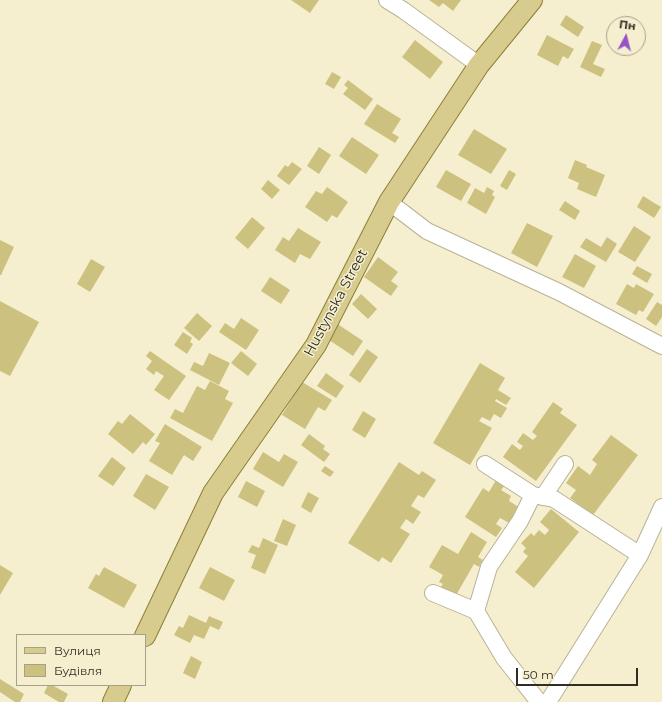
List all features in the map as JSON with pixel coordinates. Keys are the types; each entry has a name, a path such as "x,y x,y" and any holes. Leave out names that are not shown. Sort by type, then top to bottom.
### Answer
{"main road":[{"name":"Hustynska Street","path":"146,634 213,493 316,345 389,202 479,65 532,0"},
{"path":"113,702 121,686"}],"street":[{"path":"387,0 479,65"},
{"path":"389,202 427,231 559,292 662,346"},
{"path":"485,464 538,496 554,499 640,555"},
{"path":"476,611 489,567 538,496 564,464"},
{"path":"548,702 640,555 662,507"},
{"path":"433,593 476,611 504,658 539,702"}],"building":[{"path":"291,0 319,0 310,13"},
{"path":"429,0 461,0 453,11 443,3 439,7"},
{"path":"566,15 584,27 578,37 560,25"},
{"path":"547,35 574,49 568,59 563,56 558,66 537,55"},
{"path":"415,40 443,62 430,79 402,57"},
{"path":"592,41 602,45 593,64 605,69 601,77 580,67"},
{"path":"332,72 341,77 334,89 325,84"},
{"path":"348,80 373,99 365,110 343,94 348,88 344,85"},
{"path":"377,104 401,119 392,133 399,137 395,143 364,124"},
{"path":"474,129 507,149 491,174 458,155"},
{"path":"352,137 379,155 366,174 339,156"},
{"path":"319,147 331,155 319,174 307,166"},
{"path":"575,160 587,165 586,167 605,175 596,197 577,189 579,183 568,178"},
{"path":"292,162 302,169 289,185 277,176 285,165 288,167"},
{"path":"446,170 471,184 461,201 436,187"},
{"path":"509,170 516,174 507,190 500,186"},
{"path":"268,180 280,190 272,199 261,189"},
{"path":"327,187 348,202 337,218 332,215 327,222 305,207 316,191 322,194"},
{"path":"487,187 494,191 492,195 495,197 486,214 467,203 475,188 484,193"},
{"path":"643,196 661,207 654,218 637,207"},
{"path":"565,201 580,211 575,220 559,210"},
{"path":"252,217 265,228 248,249 235,238"},
{"path":"527,223 553,236 537,267 511,253"},
{"path":"634,226 651,237 635,262 618,252"},
{"path":"298,228 321,242 310,259 300,254 295,263 275,250 283,237 289,241"},
{"path":"607,237 617,244 606,262 580,247 586,238 601,247"},
{"path":"0,240 14,247 1,275 0,275"},
{"path":"575,254 596,266 584,288 562,277"},
{"path":"378,257 398,272 391,281 398,286 391,296 364,277"},
{"path":"91,259 105,267 90,292 77,284"},
{"path":"637,266 652,274 647,283 632,274"},
{"path":"270,277 290,290 281,304 261,291"},
{"path":"627,284 634,288 636,284 654,294 643,312 639,310 636,315 616,304"},
{"path":"361,294 377,309 368,319 352,304"},
{"path":"0,301 39,322 10,376 0,371"},
{"path":"657,302 662,305 662,317 656,326 646,319"},
{"path":"197,313 212,326 199,341 184,328"},
{"path":"241,318 259,330 246,350 219,332 225,323 234,329"},
{"path":"336,323 363,341 353,356 326,338"},
{"path":"183,332 192,338 190,342 193,344 187,354 174,345"},
{"path":"367,349 378,357 360,383 349,375"},
{"path":"150,351 186,376 169,400 154,390 164,376 156,371 154,375 146,369 152,361 146,356"},
{"path":"241,351 257,364 248,376 231,363"},
{"path":"209,353 230,363 219,385 190,370 194,362 203,366"},
{"path":"480,363 505,378 498,390 511,398 506,405 496,399 495,401 507,408 501,418 494,414 490,421 482,417 479,421 492,428 470,465 433,443"},
{"path":"326,373 344,386 336,398 317,386"},
{"path":"210,381 229,391 225,399 233,403 212,441 170,418 175,409 183,413 197,386 205,390"},
{"path":"302,382 332,400 325,411 318,407 305,429 282,415"},
{"path":"553,402 563,409 560,413 577,425 536,481 503,457 512,444 520,450 523,446 517,442 523,433 533,440 537,436 532,432"},
{"path":"363,411 376,419 365,438 352,430"},
{"path":"130,414 155,434 146,445 143,442 133,454 108,434 118,421 122,424"},
{"path":"165,424 202,447 193,461 184,455 172,475 149,461 160,443 155,441"},
{"path":"309,434 325,446 323,449 330,454 324,462 301,445"},
{"path":"611,435 638,455 593,515 570,498 576,490 566,483 578,466 590,475 597,464 592,460"},
{"path":"263,452 279,462 284,454 298,462 283,487 253,469"},
{"path":"112,457 126,468 113,486 98,476"},
{"path":"399,462 419,475 422,471 436,480 424,498 418,495 411,506 421,512 413,524 406,519 400,528 410,534 391,563 382,557 379,562 348,543"},
{"path":"325,466 334,472 330,477 321,471"},
{"path":"146,474 169,487 155,510 133,496"},
{"path":"496,480 505,485 501,490 511,496 509,501 522,509 513,525 500,518 496,524 502,528 496,537 465,517 483,488 489,492"},
{"path":"246,481 265,491 257,507 238,497"},
{"path":"308,492 319,498 311,513 301,507"},
{"path":"551,509 579,532 534,588 515,572 528,556 523,552 526,548 521,543 531,533 534,536 539,530 545,535 549,530 540,522"},
{"path":"283,519 296,525 287,546 274,541"},
{"path":"471,532 487,542 478,557 483,560 479,567 474,564 455,597 440,588 443,584 439,582 443,575 429,567 442,545 458,554"},
{"path":"263,538 278,545 265,574 251,568 256,555 248,552 252,545 259,548"},
{"path":"0,565 13,573 0,595"},
{"path":"104,567 137,585 124,608 88,588 96,574 99,576"},
{"path":"210,567 235,580 224,601 199,588"},
{"path":"189,615 206,623 209,616 223,622 219,630 210,626 204,639 194,635 190,643 174,635 179,626 183,628"},
{"path":"191,656 202,662 195,679 183,673"},
{"path":"0,679 24,694 20,702 15,702 0,692"},
{"path":"48,686 54,686 68,694 64,702 59,702 44,693"}]}
